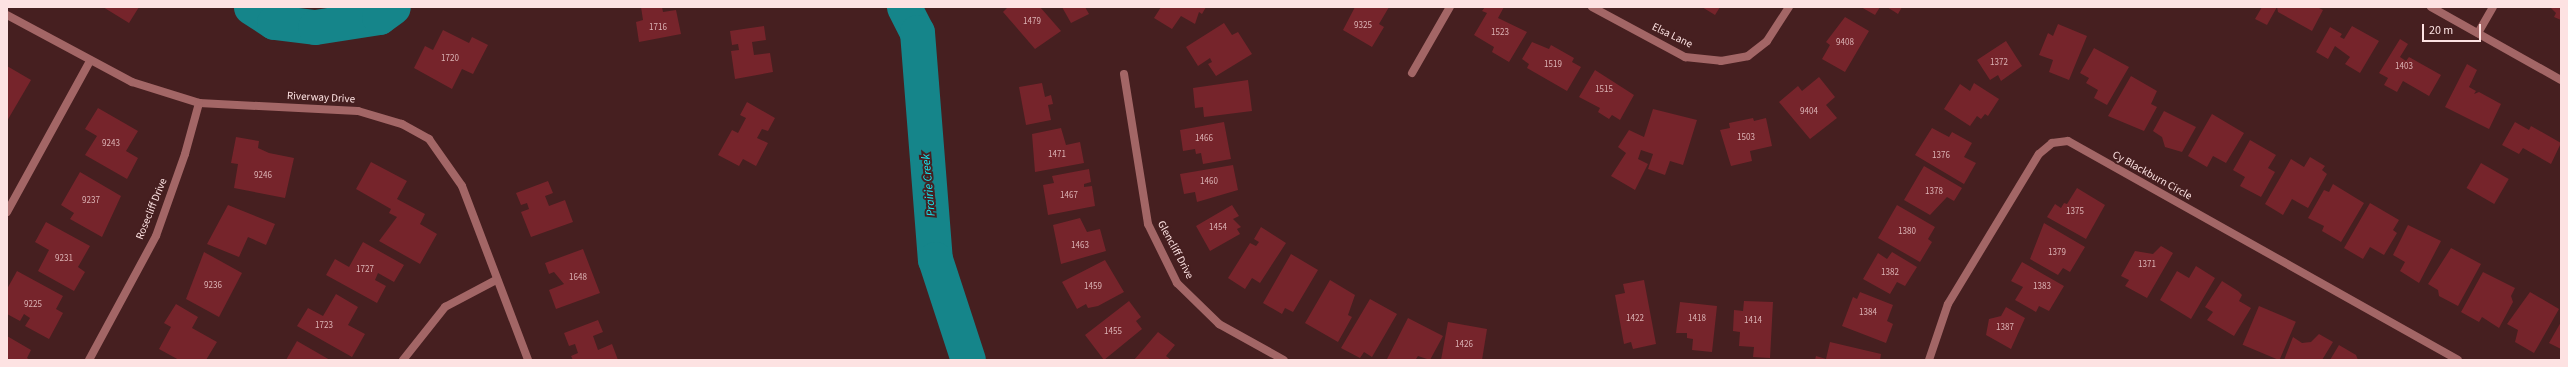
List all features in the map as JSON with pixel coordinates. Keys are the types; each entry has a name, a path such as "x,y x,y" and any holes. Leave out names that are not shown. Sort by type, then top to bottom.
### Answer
{"street":[{"path":"1412,73 1450,7"},
{"name":"Elsa Lane","path":"1592,7 1685,57 1721,61 1748,56 1767,41 1789,7"},
{"path":"2431,7 2561,80"},
{"path":"2478,33 2493,7"},
{"name":"Riverway Drive","path":"7,15 90,61 132,82 199,103 358,111 402,124 429,140 462,186 496,280 528,360"},
{"path":"7,212 90,61"},
{"name":"Glencliff Drive","path":"1124,74 1148,224 1177,283 1220,324 1284,360"},
{"name":"Rosecliff Drive","path":"89,360 156,236 199,103"},
{"name":"Cy Blackburn Circle","path":"1929,360 1948,304 2039,154 2052,142 2068,142 2458,360"},
{"path":"403,360 445,307 496,280"}],"building":[{"path":"103,7 139,7 129,23"},
{"path":"641,7 662,7 663,12 676,10 681,34 639,42 636,22 643,20"},
{"path":"1008,7 1040,7 1061,31 1035,49 1003,12"},
{"path":"1062,7 1085,7 1089,14 1071,23"},
{"path":"1130,7 1130,8 1110,8"},
{"path":"1161,7 1206,7 1202,14 1199,12 1195,24 1181,16 1172,29 1154,18"},
{"path":"1355,7 1389,7 1379,24 1384,27 1372,47 1343,30"},
{"path":"1485,7 1504,7 1498,18 1527,32 1509,62 1492,52 1494,47 1474,35 1487,13 1482,11"},
{"path":"1702,7 1720,7 1715,15"},
{"path":"1861,7 1880,7 1875,15"},
{"path":"1887,7 1902,7 1898,14"},
{"path":"2262,7 2277,7 2267,25 2255,19"},
{"path":"2277,7 2317,7 2323,10 2312,31 2278,12"},
{"path":"2550,7 2561,7 2561,20 2554,17 2556,13"},
{"path":"1845,17 1869,31 1845,72 1822,59 1830,45 1826,42"},
{"path":"1224,23 1232,35 1238,32 1252,54 1216,76 1208,64 1212,62 1210,58 1198,66 1186,47"},
{"path":"2058,24 2087,36 2069,80 2049,72 2053,60 2039,55 2048,33 2053,36"},
{"path":"764,26 766,40 752,42 754,55 770,53 773,72 735,79 731,51 739,50 738,44 732,45 730,31"},
{"path":"2352,26 2379,41 2360,73 2345,64 2350,57 2335,46 2328,59 2316,52 2330,27 2342,34 2340,37 2344,39"},
{"path":"443,30 469,43 472,37 488,45 473,74 462,69 452,89 414,68 425,46 433,50"},
{"path":"2400,39 2408,44 2400,57 2406,61 2409,57 2441,75 2429,96 2403,81 2397,92 2384,85 2388,78 2379,73"},
{"path":"2006,41 2022,66 2001,81 1998,75 1990,80 1977,60"},
{"path":"1532,42 1549,49 1551,45 1574,58 1572,62 1581,67 1567,91 1527,68 1529,64 1522,59"},
{"path":"2094,48 2129,67 2107,105 2094,98 2098,90 2086,83 2089,78 2080,73"},
{"path":"2467,64 2477,70 2469,87 2476,91 2474,94 2479,92 2501,104 2489,129 2445,107"},
{"path":"7,66 31,80 7,121"},
{"path":"1595,70 1634,95 1620,120 1612,115 1609,119 1598,112 1600,108 1579,97"},
{"path":"2131,76 2157,91 2151,104 2157,107 2144,131 2108,116"},
{"path":"1819,77 1835,97 1826,105 1837,118 1810,139 1779,102 1798,86 1802,91"},
{"path":"1248,80 1252,111 1204,117 1203,107 1195,108 1193,88"},
{"path":"1042,83 1045,97 1051,95 1053,104 1048,105 1051,120 1026,125 1019,87"},
{"path":"1974,83 1999,99 1988,116 1985,114 1981,119 1977,116 1970,126 1944,109 1960,84 1970,91"},
{"path":"747,102 775,118 768,131 762,129 757,138 768,143 756,166 743,159 739,166 718,155 732,130 738,133 746,118 740,115"},
{"path":"98,108 138,131 126,151 138,158 127,179 85,155 97,136 85,129"},
{"path":"1653,109 1697,120 1683,165 1670,161 1665,175 1648,169 1653,154 1641,150 1638,159 1648,164 1635,190 1611,176 1626,153 1618,147 1629,130 1644,137"},
{"path":"2164,111 2196,127 2182,152 2165,147 2162,137 2153,131"},
{"path":"2212,114 2244,133 2226,163 2213,156 2207,167 2188,156"},
{"path":"1753,118 1754,121 1766,118 1772,146 1750,151 1752,161 1731,166 1720,130 1730,128 1729,123"},
{"path":"1224,122 1231,159 1203,164 1201,153 1196,154 1195,149 1183,151 1180,130"},
{"path":"2515,122 2529,130 2531,126 2561,143 2551,164 2523,148 2519,154 2502,145"},
{"path":"1061,128 1066,145 1080,142 1084,163 1035,172 1032,134"},
{"path":"1932,128 1949,137 1952,132 1972,143 1964,157 1976,163 1964,184 1915,155"},
{"path":"236,137 259,141 258,148 269,153 294,158 285,198 234,188 238,164 231,163"},
{"path":"2250,140 2276,155 2268,168 2275,172 2261,197 2240,186 2245,177 2233,170"},
{"path":"2310,157 2325,166 2322,170 2327,174 2308,208 2292,199 2283,215 2265,204 2291,159 2304,167"},
{"path":"371,162 407,181 397,199 425,214 420,224 437,234 420,264 379,241 397,217 389,213 391,209 356,189"},
{"path":"2481,163 2509,179 2494,204 2466,188"},
{"path":"1233,165 1238,190 1197,202 1195,192 1184,194 1180,174"},
{"path":"1924,166 1962,188 1954,201 1947,197 1930,215 1904,200"},
{"path":"1089,169 1091,182 1084,184 1084,187 1092,186 1095,206 1048,215 1043,185 1054,183 1052,176"},
{"path":"80,172 121,196 102,237 70,219 74,213 61,205"},
{"path":"548,181 553,193 545,196 549,206 565,200 573,222 531,237 521,212 529,209 527,203 521,205 516,193"},
{"path":"2333,184 2364,203 2341,242 2322,231 2324,226 2308,218 2324,190 2329,192"},
{"path":"2077,188 2105,205 2086,239 2047,217 2055,204 2061,208 2064,203 2067,204"},
{"path":"2370,203 2399,220 2393,230 2397,233 2384,255 2370,247 2363,259 2344,248"},
{"path":"228,205 275,224 266,245 248,237 239,257 207,244"},
{"path":"1232,205 1239,216 1233,219 1241,227 1237,229 1240,234 1210,251 1196,226"},
{"path":"1897,205 1935,227 1928,239 1932,242 1920,262 1878,238"},
{"path":"1080,218 1087,232 1100,229 1106,251 1061,264 1053,225"},
{"path":"46,222 90,246 78,267 85,272 74,291 38,271 49,250 35,242"},
{"path":"2044,223 2085,247 2070,272 2063,268 2058,275 2030,259"},
{"path":"2408,225 2441,241 2419,283 2400,271 2405,262 2393,255"},
{"path":"1261,227 1286,243 1260,283 1252,278 1245,289 1228,278 1250,243 1256,246 1259,242 1254,239"},
{"path":"363,242 404,265 394,282 378,273 375,280 386,286 377,303 326,275 335,259 349,267"},
{"path":"2161,246 2173,253 2147,298 2125,286 2129,280 2121,276 2135,251 2153,254"},
{"path":"2451,248 2481,264 2458,306 2439,296 2438,290 2428,284"},
{"path":"583,249 600,293 556,309 549,290 564,284 554,272 549,274 545,263"},
{"path":"204,252 242,273 219,317 186,299"},
{"path":"1892,252 1917,267 1905,286 1897,282 1890,294 1863,279 1878,253 1887,259"},
{"path":"1291,254 1318,270 1293,312 1285,308 1282,314 1263,303"},
{"path":"1105,260 1124,292 1098,306 1088,308 1086,304 1077,309 1062,282"},
{"path":"2022,262 2064,286 2049,311 2039,306 2036,312 2015,300 2023,287 2011,281"},
{"path":"2196,266 2215,278 2191,319 2160,300 2177,271 2189,278"},
{"path":"17,271 63,296 56,309 63,313 49,339 25,326 30,318 24,314 20,321 7,314 7,289"},
{"path":"2483,272 2515,288 2511,296 2513,302 2499,328 2482,317 2479,322 2461,312"},
{"path":"1330,280 1355,295 1348,315 1352,317 1338,342 1305,323"},
{"path":"1644,280 1656,344 1633,349 1631,342 1624,344 1615,295 1625,293 1623,284"},
{"path":"2222,281 2238,291 2242,295 2239,301 2251,308 2234,336 2207,320 2213,312 2205,307"},
{"path":"1860,292 1893,305 1887,321 1893,324 1886,343 1842,326 1853,297 1857,299"},
{"path":"2530,292 2559,309 2534,353 2515,342 2518,330 2507,324"},
{"path":"336,294 358,307 348,325 365,334 352,357 297,326 308,308 323,316"},
{"path":"1370,299 1397,314 1372,357 1364,352 1360,358 1341,348"},
{"path":"1129,301 1141,317 1136,321 1142,329 1104,360 1085,335"},
{"path":"1744,301 1773,302 1770,358 1753,357 1754,347 1739,346 1740,332 1733,331 1734,310 1743,311"},
{"path":"1680,302 1717,306 1712,352 1692,350 1693,339 1687,338 1687,333 1676,333"},
{"path":"176,304 198,317 192,328 217,342 206,360 179,360 159,349 171,327 164,323"},
{"path":"2259,306 2296,322 2280,360 2243,345"},
{"path":"2006,307 2025,318 2011,349 1986,335 1989,319 2001,316"},
{"path":"1408,318 1443,336 1430,360 1418,356 1416,359 1387,359"},
{"path":"598,320 603,332 593,336 598,350 612,344 618,360 573,360 571,356 578,353 575,344 569,346 564,333"},
{"path":"1448,322 1487,329 1482,360 1441,360"},
{"path":"2561,322 2561,349 2549,343"},
{"path":"1158,332 1175,345 1166,356 1171,360 1134,360"},
{"path":"2319,334 2333,342 2322,360 2284,360 2293,337 2302,343 2311,342"},
{"path":"7,336 31,350 27,358 30,360 7,360"},
{"path":"297,341 330,360 286,360"},
{"path":"1830,342 1881,354 1880,360 1815,360 1816,356 1826,359"},
{"path":"2339,345 2356,355 2358,360 2330,360"}],"waterway":[{"name":"Prairie Creek","path":"251,7 274,22 315,27 379,17 393,7"},
{"name":"Prairie Creek","path":"904,7 917,32 935,259 968,360"}]}
